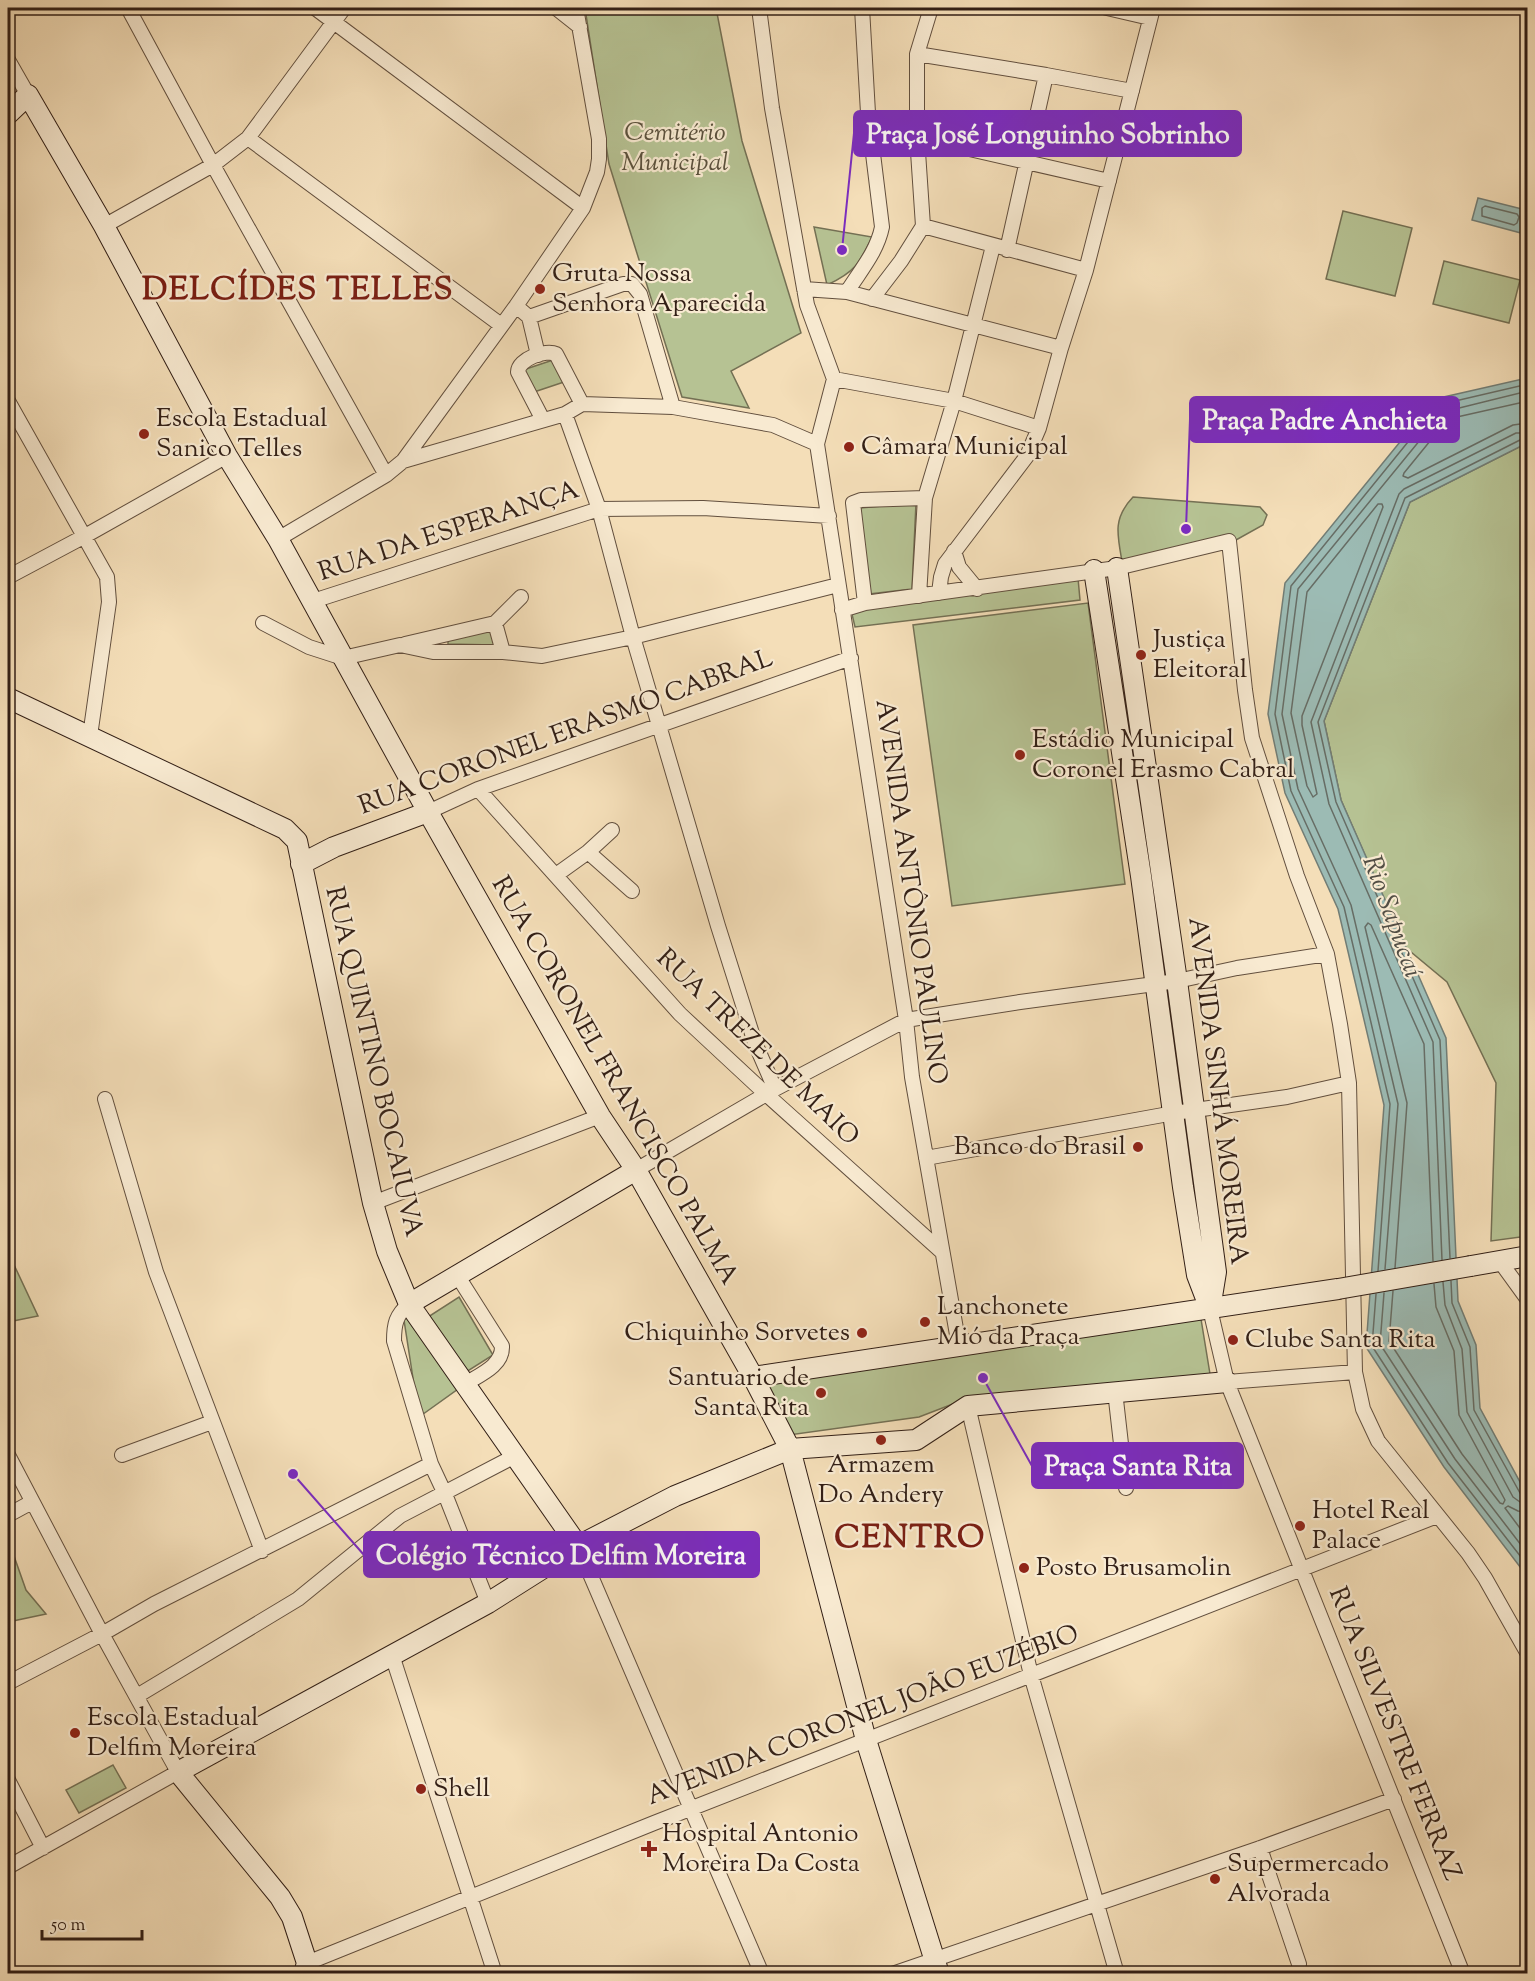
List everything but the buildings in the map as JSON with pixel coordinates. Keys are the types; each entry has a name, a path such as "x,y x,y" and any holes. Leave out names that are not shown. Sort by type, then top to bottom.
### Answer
{"main road":[{"path":"8,114 28,95"},
{"name":"RUA CORONEL FRANCISCO PALMA","path":"28,95 104,226 227,456 278,539 428,812 600,1116 636,1170 753,1377 790,1449 866,1740 937,1966"},
{"name":"AVENIDA SINHÁ MOREIRA","path":"1117,568 1177,981 1216,1272 1210,1309"},
{"name":"AVENIDA SINHÁ MOREIRA","path":"1094,570 1141,876 1197,1275 1210,1309"},
{"name":"RUA QUINTINO BOCAIUVA","path":"8,698 285,829 297,841 373,1203 387,1251 409,1304 578,1546"},
{"name":"RUA CORONEL ERASMO CABRAL","path":"302,864 334,847 428,812"},
{"path":"409,1304 636,1170"},
{"path":"753,1377 1210,1309 1527,1256"},
{"path":"305,1968 291,1917 280,1897 178,1772 488,1603 578,1546 675,1496 790,1449 916,1440 968,1406 1227,1382"}],"street":[{"path":"128,8 386,475"},
{"path":"315,8 583,208"},
{"path":"104,226 213,165 248,138 344,8"},
{"path":"556,8 580,27"},
{"path":"278,539 386,475 403,461 516,306 583,208 594,184 599,159 598,139 576,8"},
{"path":"403,461 565,414 582,404 674,407 773,424 817,444 834,379 807,305 772,108 759,8"},
{"path":"847,292 876,246 882,227 868,113 862,8"},
{"path":"872,298 901,261 923,226 917,137 917,54 931,8"},
{"path":"939,593 943,570 954,551 1027,456 1039,429 1060,348 1086,270 1151,13 1107,8"},
{"path":"917,54 1132,91"},
{"path":"8,60 28,95"},
{"path":"1007,250 1046,75"},
{"path":"917,137 1109,181"},
{"path":"248,138 501,325"},
{"path":"923,226 1086,270"},
{"path":"919,596 926,498 954,401 993,246"},
{"path":"529,317 623,284 632,284 640,294 674,407"},
{"path":"804,288 847,292 1060,348"},
{"path":"516,306 529,317 538,355"},
{"path":"543,420 518,372 521,362 538,355 549,351 556,354 582,404"},
{"path":"834,379 954,401 1039,429"},
{"path":"8,401 107,577 109,602 90,735"},
{"path":"565,414 599,509 633,637 770,1092"},
{"name":"AVENIDA ANTÔNIO PAULINO","path":"817,444 906,1020 912,1077 958,1346"},
{"path":"8,577 227,456"},
{"path":"865,603 853,503 861,500 926,498"},
{"name":"RUA DA ESPERANÇA","path":"313,601 599,509 703,508 829,516"},
{"path":"842,610 865,603 1117,568 1229,541 1252,738 1297,876 1327,954 1349,1083 1355,1372 1363,1409 1378,1441 1468,1553 1485,1578 1527,1654"},
{"path":"954,551 959,567 977,589"},
{"path":"400,645 433,652 503,652 542,656 633,637 838,585"},
{"path":"263,623 309,647 343,658 495,623 521,597"},
{"path":"495,623 503,652"},
{"name":"RUA CORONEL ERASMO CABRAL","path":"428,812 478,789 851,658"},
{"name":"RUA TREZE DE MAIO","path":"478,789 680,1014 770,1092 941,1251"},
{"path":"556,875 588,852 612,830"},
{"path":"588,852 632,891"},
{"path":"1141,876 1161,873"},
{"path":"636,1170 770,1092 906,1020 1177,981 1237,968 1327,954"},
{"path":"926,1158 1174,1113 1287,1097 1349,1083"},
{"path":"105,1099 156,1272 262,1551"},
{"path":"373,1203 600,1116"},
{"path":"1499,1260 1527,1300"},
{"path":"458,1275 502,1346 503,1353 496,1364 465,1384"},
{"path":"409,1304 398,1313 394,1327 394,1341 431,1464 488,1603"},
{"name":"RUA SILVESTRE FERRAZ","path":"1210,1309 1227,1382 1463,1974"},
{"path":"1227,1382 1355,1372"},
{"path":"1115,1391 1126,1488"},
{"path":"968,1406 1030,1675 1117,1974"},
{"path":"122,1455 212,1422"},
{"path":"8,1455 178,1772 8,1867"},
{"path":"137,1696 298,1599 400,1516 515,1456"},
{"path":"8,1683 154,1604 431,1464"},
{"path":"8,1515 32,1502"},
{"name":"AVENIDA CORONEL JOÃO EUZÉBIO","path":"305,1968 472,1896 1437,1516"},
{"path":"578,1546 762,1974"},
{"path":"392,1655 472,1896 495,1974"},
{"path":"8,1780 43,1848"},
{"path":"892,1974 937,1966 1096,1904 1394,1799"},
{"path":"1260,1848 1299,1964"}],"green space":[{"name":"Cemitério Municipal","path":"585,8 716,8 742,141 801,333 731,371 749,408 682,397 609,164"},
{"path":"1343,211 1412,228 1395,296 1326,279"},
{"path":"814,227 872,237 855,266 844,276 827,285"},
{"path":"1444,261 1520,280 1509,323 1433,304"},
{"path":"556,359 564,382 531,393 523,370"},
{"path":"1523,445 1527,447 1527,1236 1491,1241 1496,1083 1447,982 1405,947 1341,800 1324,721 1410,502"},
{"path":"1133,497 1260,507 1267,515 1263,525 1236,540 1122,561 1119,519"},
{"path":"916,503 912,589 869,594 860,508"},
{"path":"1078,578 1080,600 855,627 851,610"},
{"name":"Estádio Municipal Coronel Erasmo Cabral","path":"1088,603 1125,884 952,906 913,625"},
{"path":"492,628 494,645 448,644 448,637"},
{"path":"8,1252 38,1316 8,1322"},
{"path":"459,1297 493,1355 463,1374 428,1317"},
{"path":"407,1318 458,1389 419,1417 404,1320"},
{"path":"1201,1319 1210,1374 958,1402 919,1417 789,1435 766,1383"},
{"path":"8,1539 26,1590 46,1614 8,1622"},
{"path":"113,1765 126,1788 79,1813 66,1790"}],"water":[{"path":"1478,198 1526,210 1521,233 1472,220"},
{"name":"Rio Sapucaí","path":"1527,378 1527,447 1523,445 1410,502 1324,721 1341,800 1446,1038 1458,1301 1476,1345 1480,1408 1527,1495 1527,1576 1444,1467 1366,1347 1384,1105 1338,909 1285,793 1268,714 1285,583 1435,399"}],"place":[{"name":"Praça José Longuinho Sobrinho","path":"842,250"},
{"name":"Gruta Nossa Senhora Aparecida","path":"540,289"},
{"name":"Escola Estadual Sanico Telles","path":"144,434"},
{"name":"Câmara Municipal","path":"849,447"},
{"name":"Praça Padre Anchieta","path":"1186,529"},
{"name":"Justiça Eleitoral","path":"1141,655"},
{"name":"Estádio Municipal Coronel Erasmo Cabral","path":"1020,755"},
{"name":"Banco do Brasil","path":"1138,1147"},
{"name":"Lanchonete Mió da Praça","path":"925,1322"},
{"name":"Chiquinho Sorvetes","path":"862,1333"},
{"name":"Clube Santa Rita","path":"1233,1340"},
{"name":"Praça Santa Rita","path":"983,1378"},
{"name":"Santuario de Santa Rita","path":"821,1393"},
{"name":"Armazem Do Andery","path":"881,1440"},
{"name":"Colégio Técnico Delfim Moreira","path":"293,1474"},
{"name":"Hotel Real Palace","path":"1300,1526"},
{"name":"Posto Brusamolin","path":"1024,1568"},
{"name":"Escola Estadual Delfim Moreira","path":"75,1733"},
{"name":"Shell","path":"421,1789"},
{"name":"Hospital Antonio Moreira Da Costa","path":"649,1849"},
{"name":"Supermercado Alvorada","path":"1215,1879"}],"district":[{"name":"DELCÍDES TELLES","path":"298,291"},
{"name":"CENTRO","path":"910,1539"}]}
